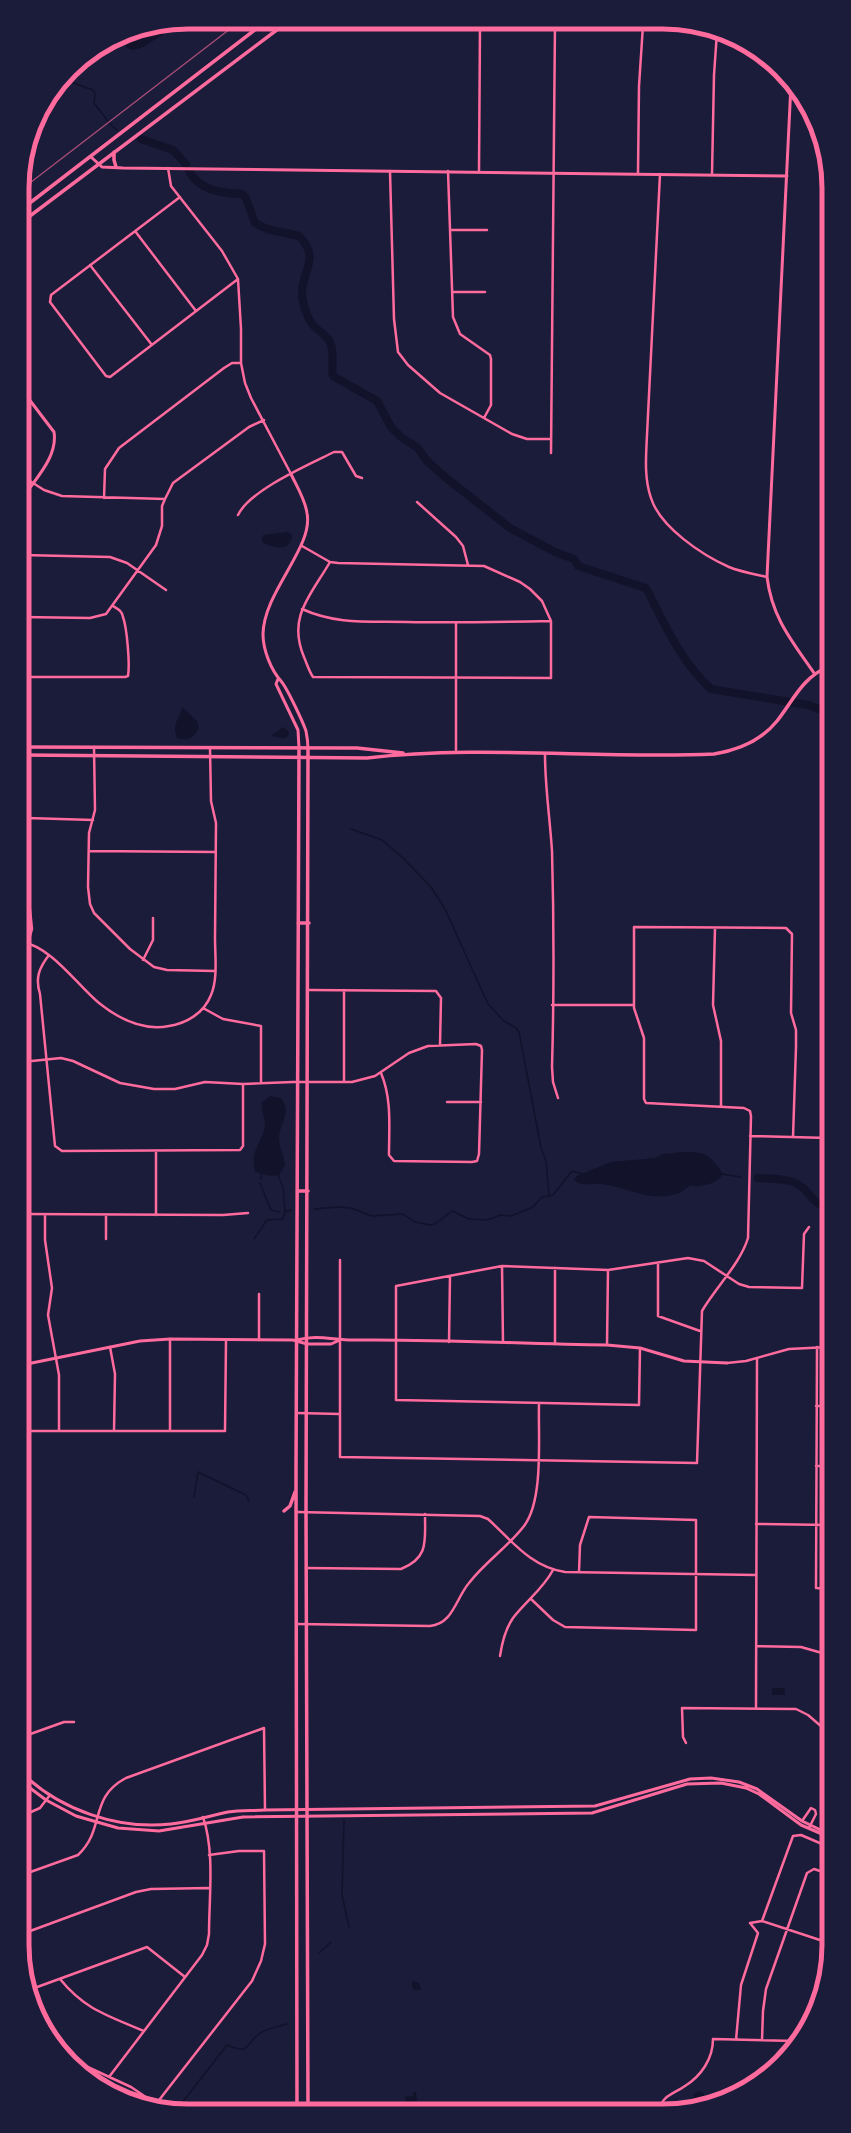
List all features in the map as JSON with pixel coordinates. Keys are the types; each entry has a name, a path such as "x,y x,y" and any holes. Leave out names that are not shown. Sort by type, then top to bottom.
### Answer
{"main road":[{"path":"29,204 256,29"},
{"path":"29,217 278,29"},
{"path":"114,152 116,167"},
{"path":"29,755 367,758 409,754 456,753 669,756 728,752 747,745 759,738 776,722 798,689 814,673 822,669"},
{"path":"29,747 357,748 409,754"},
{"path":"297,2104 298,1732 296,1485 299,748"},
{"path":"308,749 308,1414 306,1512 308,2104"},
{"path":"298,923 308,923"},
{"path":"297,1191 308,1191"},
{"path":"284,1511 293,1501 296,1485"},
{"path":"298,1732 307,1732"}],"street":[{"path":"479,172 480,29"},
{"path":"551,452 555,29"},
{"path":"638,174 639,86 643,29"},
{"path":"712,174 714,75 717,38"},
{"path":"791,93 767,577 771,601 778,618 814,673"},
{"path":"91,157 97,165 102,167 787,176"},
{"path":"168,168 171,186 222,251 233,267 238,279 241,329 241,363 251,398 264,420 291,474 303,499 308,514 307,529 302,546 279,584 268,609 263,634 269,661 306,730 308,749"},
{"path":"390,170 394,319 398,352 408,364 440,393 512,434 527,439 551,439"},
{"path":"448,171 453,317 460,334 490,355 491,406 484,418"},
{"path":"660,174 647,435 646,473 651,499 658,515 667,525 696,547 729,567 767,577"},
{"path":"180,197 51,295 50,302 106,376 110,377 238,279"},
{"path":"450,230 487,230"},
{"path":"135,231 196,312"},
{"path":"90,265 152,345"},
{"path":"452,292 485,292"},
{"path":"104,498 105,469 119,448 224,368 232,364 241,363"},
{"path":"29,399 54,432 55,440 53,451 29,489"},
{"path":"29,617 90,618 102,616 113,606 156,545 160,534 164,499 173,483 234,437 264,420"},
{"path":"238,515 242,506 266,488 338,451 342,452 356,476 362,478"},
{"path":"29,480 62,496 164,499"},
{"path":"417,502 456,537 463,546 468,565"},
{"path":"302,546 330,562 353,564 468,565 494,569 530,589 546,608 551,621 551,678 313,677 300,648 297,633 299,617 302,609 330,562"},
{"path":"29,556 110,557 127,563 166,590"},
{"path":"29,676 128,676 129,662 124,617 120,610 113,606"},
{"path":"302,609 319,617 340,621 456,623 551,621"},
{"path":"456,623 456,753"},
{"path":"278,679 276,684 298,730 299,748"},
{"path":"94,748 95,810 89,833 88,851 90,904 94,913 110,931 143,960 154,967 168,970 215,971"},
{"path":"29,944 49,955 99,1003 132,1023 147,1027 174,1026 184,1022 203,1008 211,996 215,971 216,818 211,801 210,748"},
{"path":"545,754 545,787 551,829 552,865 552,1068 553,1082 558,1098"},
{"path":"29,818 93,820"},
{"path":"88,851 216,852"},
{"path":"29,900 32,929 29,940"},
{"path":"143,960 153,940 153,918"},
{"path":"340,1260 340,1457 697,1463 700,1331 702,1311 745,1248 748,1238 750,1111 744,1108 646,1103 644,1099 644,1038 636,1017 634,1005 634,927 786,928 791,932 791,1013 796,1030 793,1137"},
{"path":"715,928 713,1005 721,1041 721,1107"},
{"path":"49,955 40,966 38,986 55,1146 62,1151 240,1150 242,1146 243,1084"},
{"path":"309,990 436,991 441,998 440,1044"},
{"path":"344,990 344,1082"},
{"path":"552,1005 634,1005"},
{"path":"203,1008 223,1019 261,1026 262,1083"},
{"path":"29,1061 61,1058 73,1061 120,1082 154,1090 175,1089 204,1082 243,1084 344,1082 363,1080 381,1073 409,1053 428,1046 440,1044 476,1044 480,1046 482,1050 479,1154 477,1161 394,1161 391,1159 389,1155 389,1099 387,1087 381,1073"},
{"path":"447,1102 481,1102"},
{"path":"750,1136 822,1138"},
{"path":"156,1151 156,1216"},
{"path":"29,1214 223,1216 248,1213"},
{"path":"45,1215 45,1240 52,1288 48,1315 59,1375 59,1431"},
{"path":"106,1215 106,1239"},
{"path":"640,1348 639,1405 396,1400 396,1286 502,1266 608,1270 688,1258 704,1261 739,1284 749,1287 802,1288 804,1234 809,1228"},
{"path":"658,1263 658,1316 700,1331"},
{"path":"502,1266 503,1342"},
{"path":"555,1268 555,1344"},
{"path":"607,1345 608,1270"},
{"path":"449,1342 450,1276"},
{"path":"258,1294 259,1340"},
{"path":"29,1363 110,1346 170,1339 297,1340 308,1337 331,1337 340,1340 607,1345 640,1348 700,1363 727,1362 757,1358 789,1349 822,1347"},
{"path":"170,1339 170,1431"},
{"path":"29,1431 225,1431 226,1340"},
{"path":"297,1340 308,1344 331,1344 340,1340"},
{"path":"110,1346 115,1374 114,1431"},
{"path":"817,1347 816,1588 822,1588"},
{"path":"756,1708 757,1358"},
{"path":"297,1624 436,1626 449,1616 468,1583 525,1526 532,1513 537,1496 539,1404"},
{"path":"816,1406 822,1406"},
{"path":"297,1413 340,1414"},
{"path":"816,1466 822,1466"},
{"path":"296,1512 480,1516 488,1519 531,1559 553,1570 696,1575 756,1575"},
{"path":"306,1568 401,1569 413,1564 422,1553 424,1546 425,1514"},
{"path":"531,1598 553,1620 565,1627 696,1630 696,1520 589,1517 580,1545 579,1572"},
{"path":"756,1524 822,1525"},
{"path":"500,1656 502,1644 513,1618 546,1583 553,1570"},
{"path":"756,1646 802,1647 822,1653"},
{"path":"686,1743 683,1737 682,1708 796,1709 808,1715 822,1727"},
{"path":"29,1734 64,1722 74,1722"},
{"path":"29,1872 78,1855 92,1837 102,1800 115,1784 126,1778 264,1728 264,1810"},
{"path":"29,1778 50,1795 71,1806 97,1817 125,1823 170,1824 230,1812 264,1810 595,1806 606,1805 690,1779 711,1778 739,1782 757,1788 801,1822"},
{"path":"29,1787 46,1800 76,1816 96,1823 118,1828 160,1831 243,1817 592,1813 606,1811 677,1787 711,1782 732,1784 759,1794 801,1822 822,1833"},
{"path":"29,1813 40,1808 50,1795"},
{"path":"801,1822 811,1808 815,1810 816,1814 810,1827"},
{"path":"109,2077 202,1955 207,1945 210,1855 209,1838 203,1817"},
{"path":"810,1827 822,1831"},
{"path":"762,1921 791,1838 795,1835 801,1835 822,1844"},
{"path":"158,2101 252,1981 261,1961 265,1944 264,1851 240,1851 210,1855"},
{"path":"762,2040 763,2011 766,1989 806,1873 814,1869 822,1872"},
{"path":"29,1931 136,1892 151,1889 209,1888"},
{"path":"736,2040 741,1985 758,1936 756,1929 750,1923 762,1921 788,1928 822,1940"},
{"path":"35,1988 147,1947 185,1977"},
{"path":"60,1979 73,1995 89,2007 144,2031"},
{"path":"662,2104 665,2097 686,2086 704,2068 711,2053 713,2039 790,2041"},
{"path":"83,2065 130,2087 149,2099"}],"shaded area":[{"path":"170,30 143,47 133,50 127,48 124,42 147,34"},
{"path":"288,532 292,535 291,541 285,547 281,548 271,546 262,542 263,535"},
{"path":"182,707 197,721 199,728 191,738 188,739 177,738 175,733 176,724"},
{"path":"283,727 289,732 287,737 282,738 271,736"},
{"path":"270,1096 281,1098 286,1109 279,1134 280,1146 285,1165 279,1175 273,1176 264,1175 255,1171 254,1163 254,1156 263,1135 265,1123 262,1102"},
{"path":"684,1152 698,1153 707,1156 715,1163 723,1174 713,1183 690,1186 677,1194 666,1196 647,1195 601,1184 580,1183 574,1180 577,1176 611,1162 655,1158 663,1154"},
{"path":"772,1688 785,1688 785,1695 772,1695"},
{"path":"412,1981 419,1983 421,1990 414,1990 412,1987"},
{"path":"413,2092 416,2092 417,2101 406,2102 405,2097 413,2096"},
{"path":"701,2092 704,2095 704,2099 695,2101 695,2093"}],"waterway":[{"path":"69,82 93,90 95,94 94,103 111,125 117,130"},
{"path":"141,139 173,150 186,164"},
{"path":"189,171 194,178 205,187 219,192 242,194 246,198 255,223 267,229 299,236 309,251 310,258 303,285 302,297 311,322 327,337 330,342 332,350 333,376 377,401 391,427 401,437 418,448 426,460 445,477 510,528 555,552 574,559 578,566 646,588 674,642 691,667 711,689 808,705 822,710"},
{"path":"351,829 382,840 402,857 431,887 445,909 488,1004 504,1021 516,1028 519,1032 541,1148 546,1161 549,1196 553,1195 572,1171 582,1174"},
{"path":"722,1174 741,1177"},
{"path":"278,1175 283,1187 285,1212 291,1210"},
{"path":"758,1178 779,1179 795,1183 803,1188 815,1201 822,1204"},
{"path":"260,1183 271,1210 279,1212"},
{"path":"314,1209 339,1207 351,1208 372,1216 403,1214 415,1222 430,1225 435,1224 452,1211 469,1219 487,1220 501,1215 511,1216 533,1207 542,1197 549,1196"},
{"path":"254,1239 267,1220 283,1219 285,1212"},
{"path":"194,1497 198,1472 246,1495 249,1501"},
{"path":"344,1820 342,1895 349,1927"},
{"path":"319,1953 331,1942"},
{"path":"181,2104 227,2045 235,2048 245,2048 262,2032 287,2024"}],"railway":[{"path":"29,184 230,29"}]}
